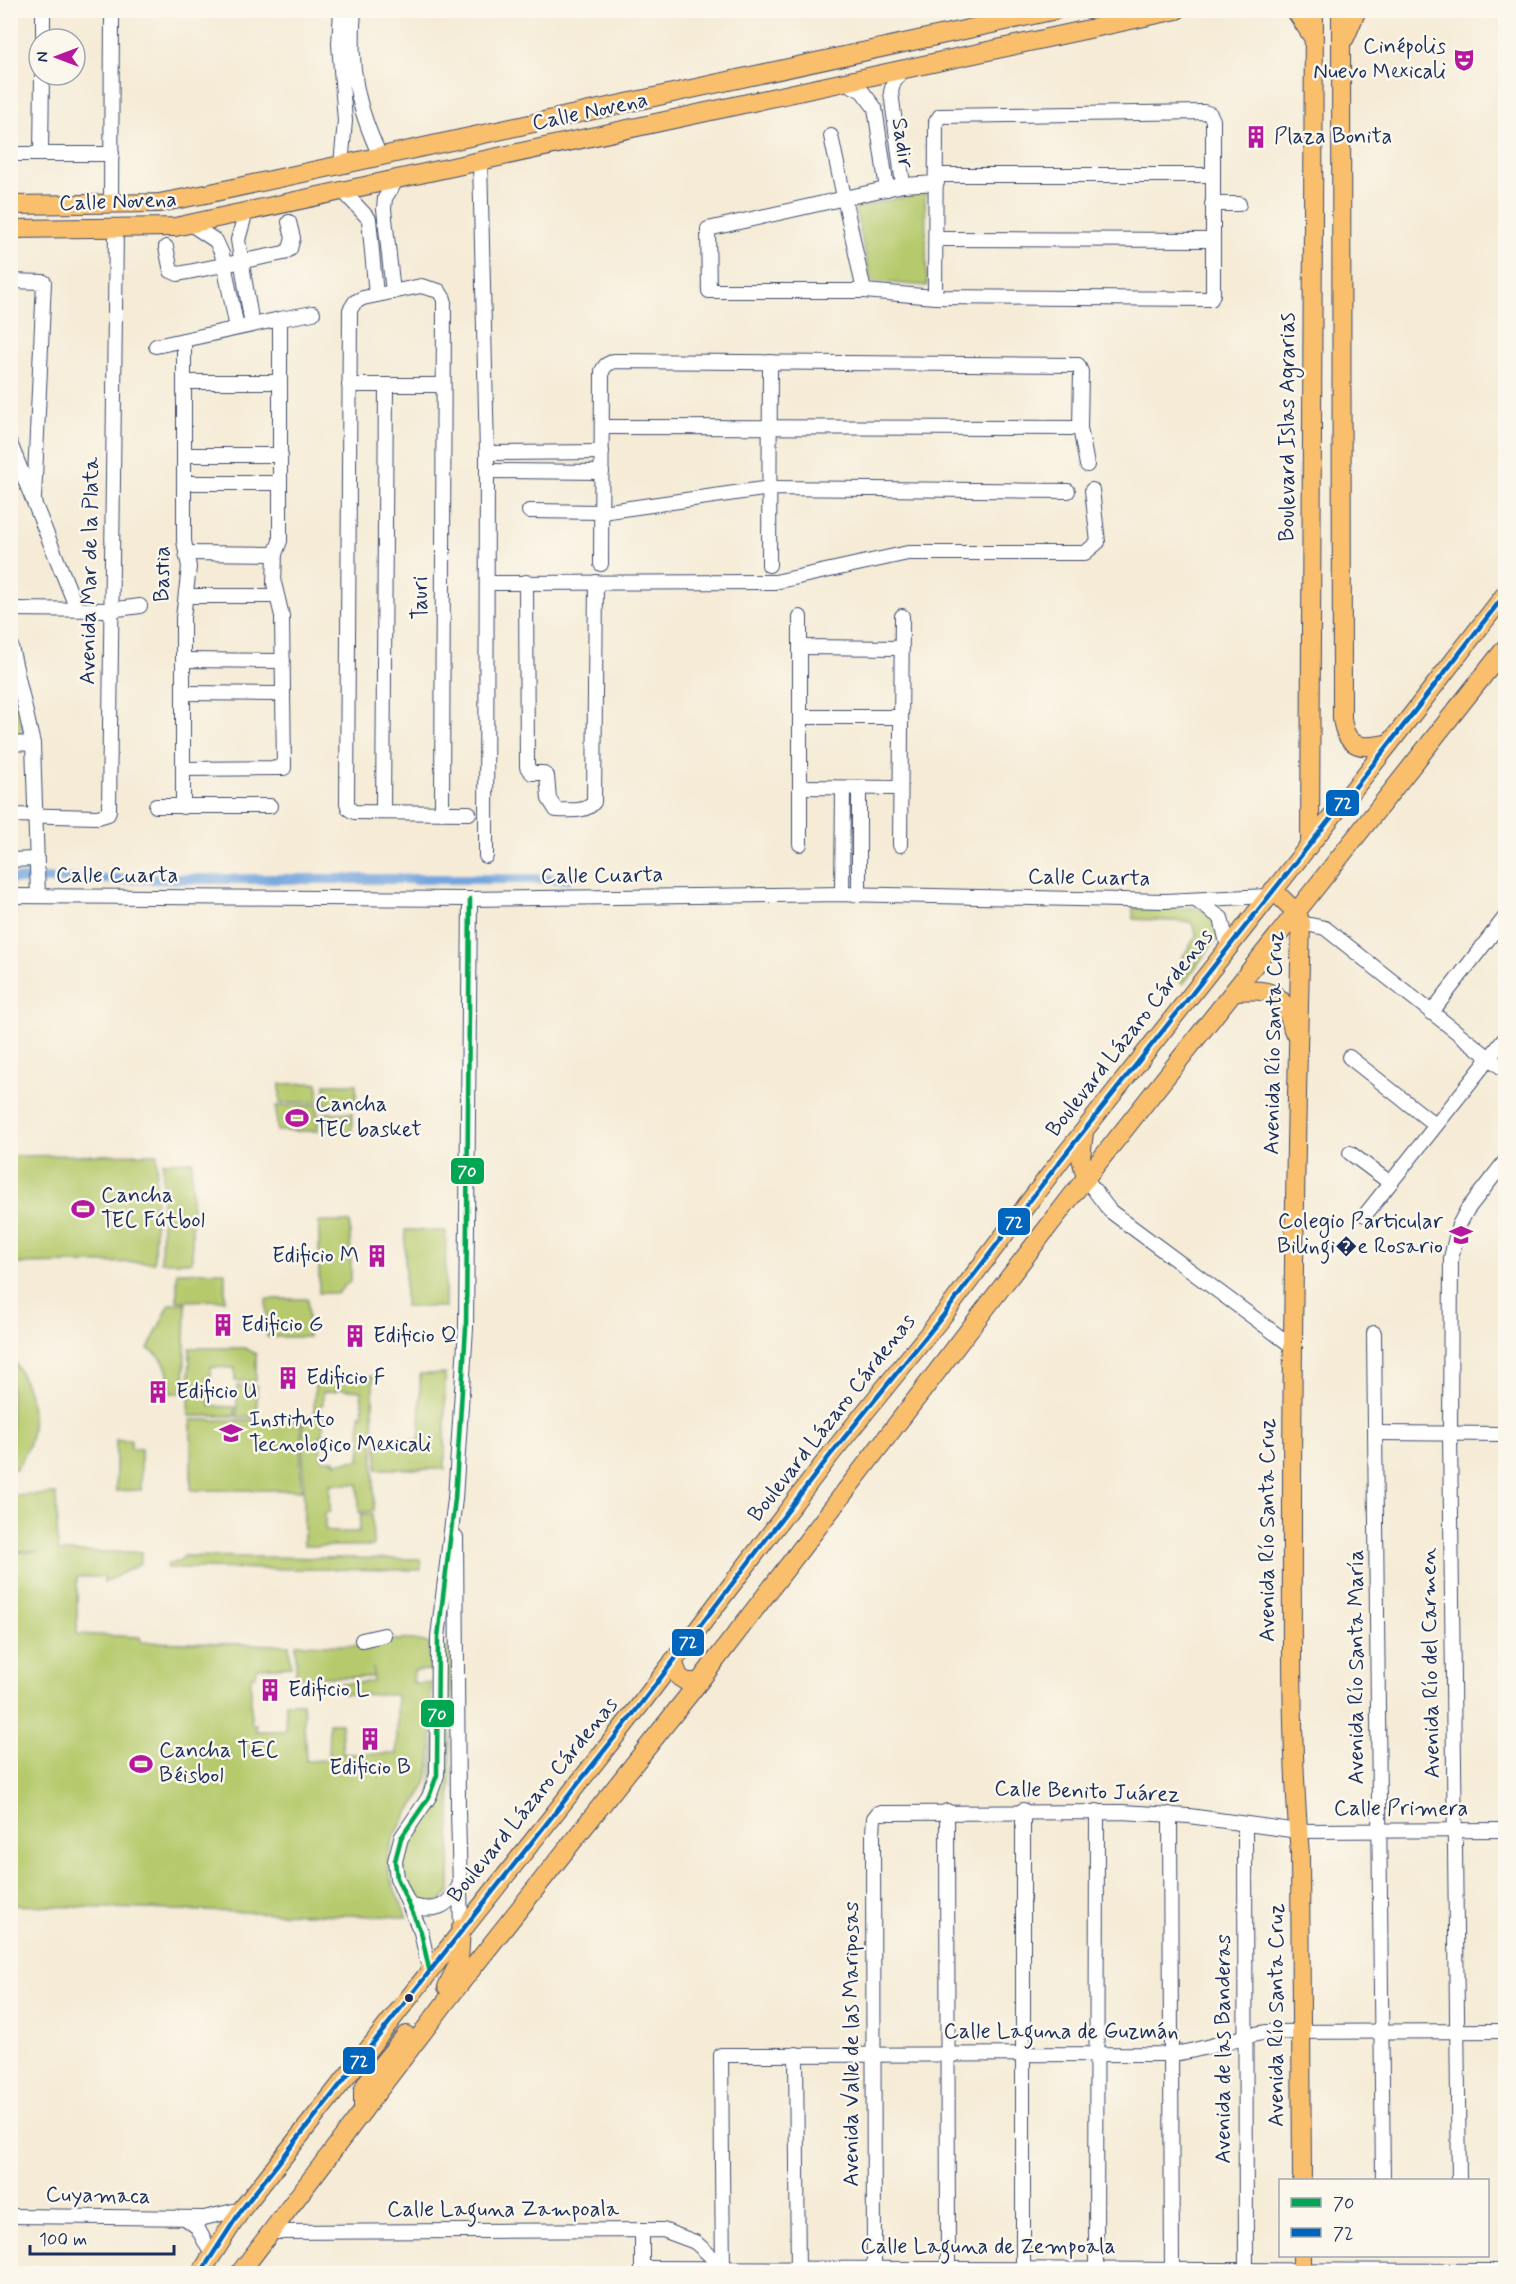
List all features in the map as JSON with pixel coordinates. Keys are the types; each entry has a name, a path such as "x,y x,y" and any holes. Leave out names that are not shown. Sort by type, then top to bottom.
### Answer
{"main road":[{"name":"Calle Novena","path":"10,205 159,202 341,165 1056,10"},
{"name":"Calle Novena","path":"10,229 150,229 189,224 1177,10"},
{"path":"1295,10 1314,39"},
{"name":"Boulevard Islas Agrarias","path":"1310,843 1314,10"},
{"path":"1341,10 1343,727 1354,744 1367,747 1390,743"},
{"path":"1341,48 1357,10"},
{"path":"476,136 480,160"},
{"path":"1313,177 1327,177 1332,180 1334,218 1341,237"},
{"path":"1312,459 1320,471 1323,540 1332,544 1342,537"},
{"name":"Boulevard Lázaro Cárdenas","path":"200,2274 242,2210 429,1969 673,1660 831,1454 942,1317 1060,1161 1506,593"},
{"path":"239,2274 531,1893 699,1682 1068,1201 1235,991 1299,918 1506,647"},
{"name":"Avenida Río Santa Cruz","path":"1270,893 1299,918 1292,1346 1292,1684 1298,1831 1302,2179"},
{"path":"1235,991 1264,990 1283,1001 1290,1016 1298,1056"},
{"path":"1084,1132 1081,1158 1086,1179"},
{"path":"1060,1161 1067,1177 1068,1201"},
{"path":"942,1317 949,1335 962,1341"},
{"path":"673,1660 679,1677 687,1682 699,1682"},
{"path":"363,2111 363,2091 367,2082 445,1990 454,1975 461,1953 461,1928"}],"street":[{"path":"43,10 43,27"},
{"path":"111,204 112,10"},
{"path":"341,10 339,44 351,101 380,156"},
{"path":"341,165 351,101 354,10"},
{"name":"Sadir","path":"903,185 891,92 894,81 904,69"},
{"name":"Sadir","path":"845,82 862,91 875,108 887,189"},
{"path":"41,153 42,87"},
{"path":"935,297 937,179 936,123 940,116 946,114 1204,112 1210,114 1213,120 1211,175 1213,294 1211,298 935,297 864,291 709,291 708,229 844,197 937,179 1211,175"},
{"path":"831,136 864,291"},
{"path":"10,154 112,154"},
{"path":"480,160 487,453 486,856"},
{"path":"398,178 385,198 393,292 355,302 350,310 347,803 349,809 354,812 469,813"},
{"path":"342,190 369,219 376,295"},
{"path":"1212,204 1239,204"},
{"path":"246,211 238,240 252,324"},
{"path":"166,247 171,271 177,274 241,262 290,249 293,238 289,222"},
{"path":"189,224 216,241 224,265 237,328"},
{"name":"Avenida Mar de la Plata","path":"10,815 98,817 108,814 110,810 110,610 116,229"},
{"path":"371,235 387,233"},
{"path":"936,239 1213,240"},
{"path":"10,281 41,280 44,282 34,498"},
{"name":"Tauri","path":"393,292 421,286 434,288 442,295 442,812"},
{"path":"156,346 313,313"},
{"path":"183,768 284,768 282,616 276,596 275,554 280,541 280,319"},
{"name":"Bastia","path":"183,807 183,660 189,567 186,553 184,483 184,340"},
{"path":"601,564 602,371 606,365 614,362 1078,365 1081,372 1080,428 1087,465"},
{"path":"769,565 770,362"},
{"path":"184,382 280,382"},
{"path":"350,385 443,385"},
{"path":"383,812 386,385"},
{"path":"602,427 1080,428"},
{"path":"10,443 77,609"},
{"path":"487,453 602,452"},
{"path":"185,455 281,454"},
{"path":"487,471 602,472"},
{"path":"184,483 280,483"},
{"path":"529,512 602,512 770,488 1068,491"},
{"path":"488,583 775,582 908,553 1085,554 1098,542 1092,490"},
{"path":"186,553 275,554"},
{"path":"526,582 527,767 532,773 542,773 547,776 549,799 556,810 584,810 591,807 594,802 596,582"},
{"path":"186,596 276,596"},
{"path":"10,609 110,610 140,606"},
{"path":"800,616 800,844"},
{"path":"900,845 902,616"},
{"path":"10,642 33,744 38,891"},
{"path":"800,647 902,648"},
{"path":"183,660 283,660"},
{"path":"183,693 283,694"},
{"path":"800,717 901,717"},
{"path":"10,743 33,744"},
{"path":"800,787 900,788"},
{"path":"842,894 843,788"},
{"path":"859,788 859,895"},
{"path":"156,806 270,806"},
{"path":"10,860 36,862"},
{"name":"Calle Cuarta","path":"10,896 38,891 470,899 842,894 1195,900 1270,893"},
{"path":"429,1969 421,1932 397,1878 395,1861 401,1839 429,1797 436,1781 437,1646 455,1499 466,1328 470,899"},
{"path":"1195,900 1221,918 1228,947"},
{"path":"1431,1013 1506,916"},
{"path":"1299,918 1325,928 1506,1071"},
{"path":"1365,1215 1434,1124 1506,1037"},
{"path":"1349,1057 1434,1124"},
{"path":"1350,1153 1389,1182"},
{"name":"Avenida Río del Carmen","path":"1459,2179 1450,1433 1451,1258 1455,1240 1467,1210 1506,1160"},
{"path":"1086,1179 1110,1211 1292,1346"},
{"name":"Avenida Río Santa María","path":"1374,1333 1383,2179"},
{"path":"1376,1433 1506,1434"},
{"path":"455,1499 461,1928"},
{"path":"362,1640 384,1635"},
{"path":"437,1646 446,1641 457,1646"},
{"path":"1023,1810 1023,2268"},
{"name":"Calle Benito Juárez","path":"875,1815 881,1811 1097,1811 1170,1814 1298,1831"},
{"path":"947,1811 948,2268"},
{"path":"1096,2271 1097,1811"},
{"path":"1170,1814 1172,2271"},
{"name":"Avenida Valle de las Mariposas","path":"874,2271 873,1833 875,1815"},
{"name":"Avenida de las Banderas","path":"1245,1824 1246,2272"},
{"name":"Calle Primera","path":"1298,1831 1506,1830"},
{"path":"410,1905 427,1909 444,1907 453,1898 460,1885"},
{"name":"Calle Laguna de Guzmán","path":"723,2270 721,2055 1171,2054 1210,2048 1245,2035 1301,2030 1506,2031"},
{"path":"796,2055 798,2270"},
{"name":"Cuyamaca","path":"10,2216 185,2218 223,2215 242,2210"},
{"path":"185,2218 197,2227 212,2255"},
{"path":"642,2230 642,2271"},
{"name":"Calle Laguna Zampoala","path":"272,2232 663,2230 682,2235 695,2242 723,2270"},
{"name":"Calle Laguna de Zempoala","path":"642,2271 874,2271 1023,2268 1246,2272 1302,2266 1383,2272 1506,2271"}],"green space":[{"path":"925,192 927,286 871,281 855,208"},
{"path":"11,666 23,737 11,737"},
{"path":"1133,907 1200,908 1217,920 1220,934 1183,984 1171,975 1197,935 1191,922 1133,919"},
{"name":"Cancha TEC basket","path":"318,1083 318,1102 280,1103 280,1084"},
{"path":"325,1084 356,1084 356,1104 325,1104"},
{"name":"Cancha TEC basket","path":"318,1105 318,1131 277,1131 276,1106"},
{"path":"322,1113 352,1113 352,1131 322,1131"},
{"name":"Cancha TEC Fútbol","path":"157,1154 154,1262 11,1264 11,1156"},
{"path":"192,1161 192,1262 161,1262 163,1162"},
{"path":"319,1222 350,1222 351,1279 338,1293 319,1293"},
{"path":"405,1230 446,1231 445,1307 405,1307"},
{"path":"177,1272 225,1272 225,1300 177,1301"},
{"path":"266,1299 308,1299 308,1337 267,1337"},
{"path":"186,1303 184,1393 170,1393 166,1367 160,1357 148,1349 170,1304"},
{"path":"190,1348 245,1348 256,1354 256,1381 235,1381 235,1368 211,1367 211,1377 207,1377 210,1406 235,1407 235,1416 189,1416"},
{"path":"11,1356 25,1384 32,1412 30,1441 16,1469 11,1469"},
{"path":"420,1374 445,1374 445,1469 377,1469 377,1440 420,1440"},
{"path":"373,1376 374,1511 359,1512 358,1484 330,1484 330,1512 325,1513 325,1529 332,1532 359,1532 361,1514 372,1514 373,1546 304,1546 303,1417 314,1416 315,1377","holes":["337,1389 361,1391 363,1415 360,1415 360,1435 362,1435 360,1460 335,1463 335,1460 322,1460 320,1436 323,1435 323,1415 320,1415 320,1405 323,1404 323,1392 337,1391"]},
{"path":"237,1386 257,1386 257,1417 237,1417"},
{"path":"191,1420 301,1420 301,1490 191,1490"},
{"path":"116,1440 131,1440 131,1449 141,1449 141,1490 116,1491"},
{"path":"56,1494 58,1552 141,1552 141,1563 104,1583 104,1577 77,1577 77,1634 140,1637 141,1642 289,1645 291,1666 256,1668 255,1676 251,1676 251,1724 256,1724 256,1731 285,1731 286,1703 303,1703 306,1761 328,1760 329,1723 341,1723 343,1754 397,1754 397,1695 343,1694 341,1683 373,1682 373,1677 296,1677 296,1644 373,1646 385,1641 402,1640 419,1641 431,1646 431,1670 414,1671 413,1683 431,1683 432,1745 427,1780 420,1797 399,1828 389,1853 388,1864 394,1887 407,1917 11,1905 11,1552 39,1552 11,1550 10,1496"},
{"path":"184,1556 421,1559 421,1570 167,1568 168,1563 179,1562"},
{"path":"451,1647 450,1891 442,1901 426,1904 408,1901 399,1863 405,1840 429,1808 443,1650"}],"waterway":[{"path":"10,879 568,879"}],"transit line":[{"name":"72","path":"200,2274 242,2209 637,1709 831,1454 942,1317 1060,1161 1506,593"},
{"name":"70","path":"429,1969 421,1932 397,1878 395,1861 401,1838 429,1797 437,1775 438,1637 455,1499 466,1328 470,899"}],"place":[{"name":"Cinépolis Nuevo Mexicali","path":"1464,60"},
{"name":"Plaza Bonita","path":"1256,137"},
{"name":"Cancha TEC basket","path":"297,1118"},
{"name":"Cancha TEC Fútbol","path":"83,1209"},
{"name":"Colegio Particular Bilingi�e Rosario","path":"1461,1235"},
{"name":"Edificio M","path":"377,1256"},
{"name":"Edificio G","path":"223,1325"},
{"name":"Edificio Q","path":"355,1336"},
{"name":"Edificio F","path":"288,1378"},
{"name":"Edificio U","path":"158,1392"},
{"name":"Instituto Tecnologico Mexicali","path":"231,1433"},
{"name":"Edificio L","path":"270,1690"},
{"name":"Edificio B","path":"370,1739"},
{"name":"Cancha TEC Béisbol","path":"141,1764"}]}
